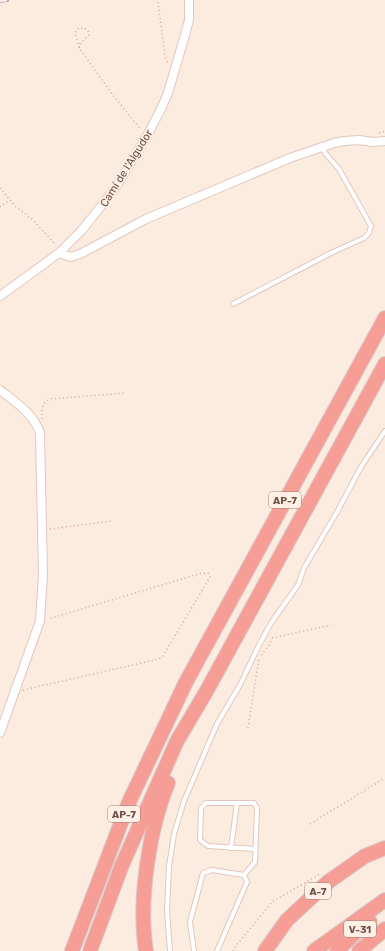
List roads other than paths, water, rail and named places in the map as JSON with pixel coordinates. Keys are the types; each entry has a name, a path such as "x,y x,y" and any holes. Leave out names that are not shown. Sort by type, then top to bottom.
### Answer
{"highway":[{"name":"AP-7","path":"72,951 129,802 186,682 385,318"},
{"name":"AP-7","path":"90,951 122,865 177,741 206,692 385,364"},
{"path":"146,951 144,939 144,892 150,846 163,794 206,692"},
{"name":"A-7","path":"265,951 287,920 328,882 365,856 385,848"},
{"path":"314,951 385,900"},
{"name":"V-31","path":"337,951 354,934 385,910"},
{"name":"V-31","path":"359,951 385,929"}],"street":[{"name":"Camí de l'Algudor","path":"0,296 60,252 82,230 110,196 128,168 161,109 174,77 189,20 189,0"},
{"path":"60,252 71,257 80,254 146,219 260,170 323,146 344,141 385,141"},
{"path":"0,390 30,416 38,426 39,430 41,442 43,576 40,621 0,733"}],"lane":[{"path":"233,304 333,252 364,238 369,232 370,226 368,220 339,169 325,153 323,146"},
{"path":"170,951 167,911 169,866 174,834 184,801 217,724 241,683 271,623 298,585 304,568 337,512 361,467 385,431"},
{"path":"244,875 255,862 257,808 254,803 206,803 201,808 200,840 208,846 255,849"},
{"path":"231,848 236,803"},
{"path":"194,951 190,922 203,873 212,870 244,875"},
{"path":"217,951 246,882 244,875"}],"railway":[{"path":"0,1 7,0"}]}
